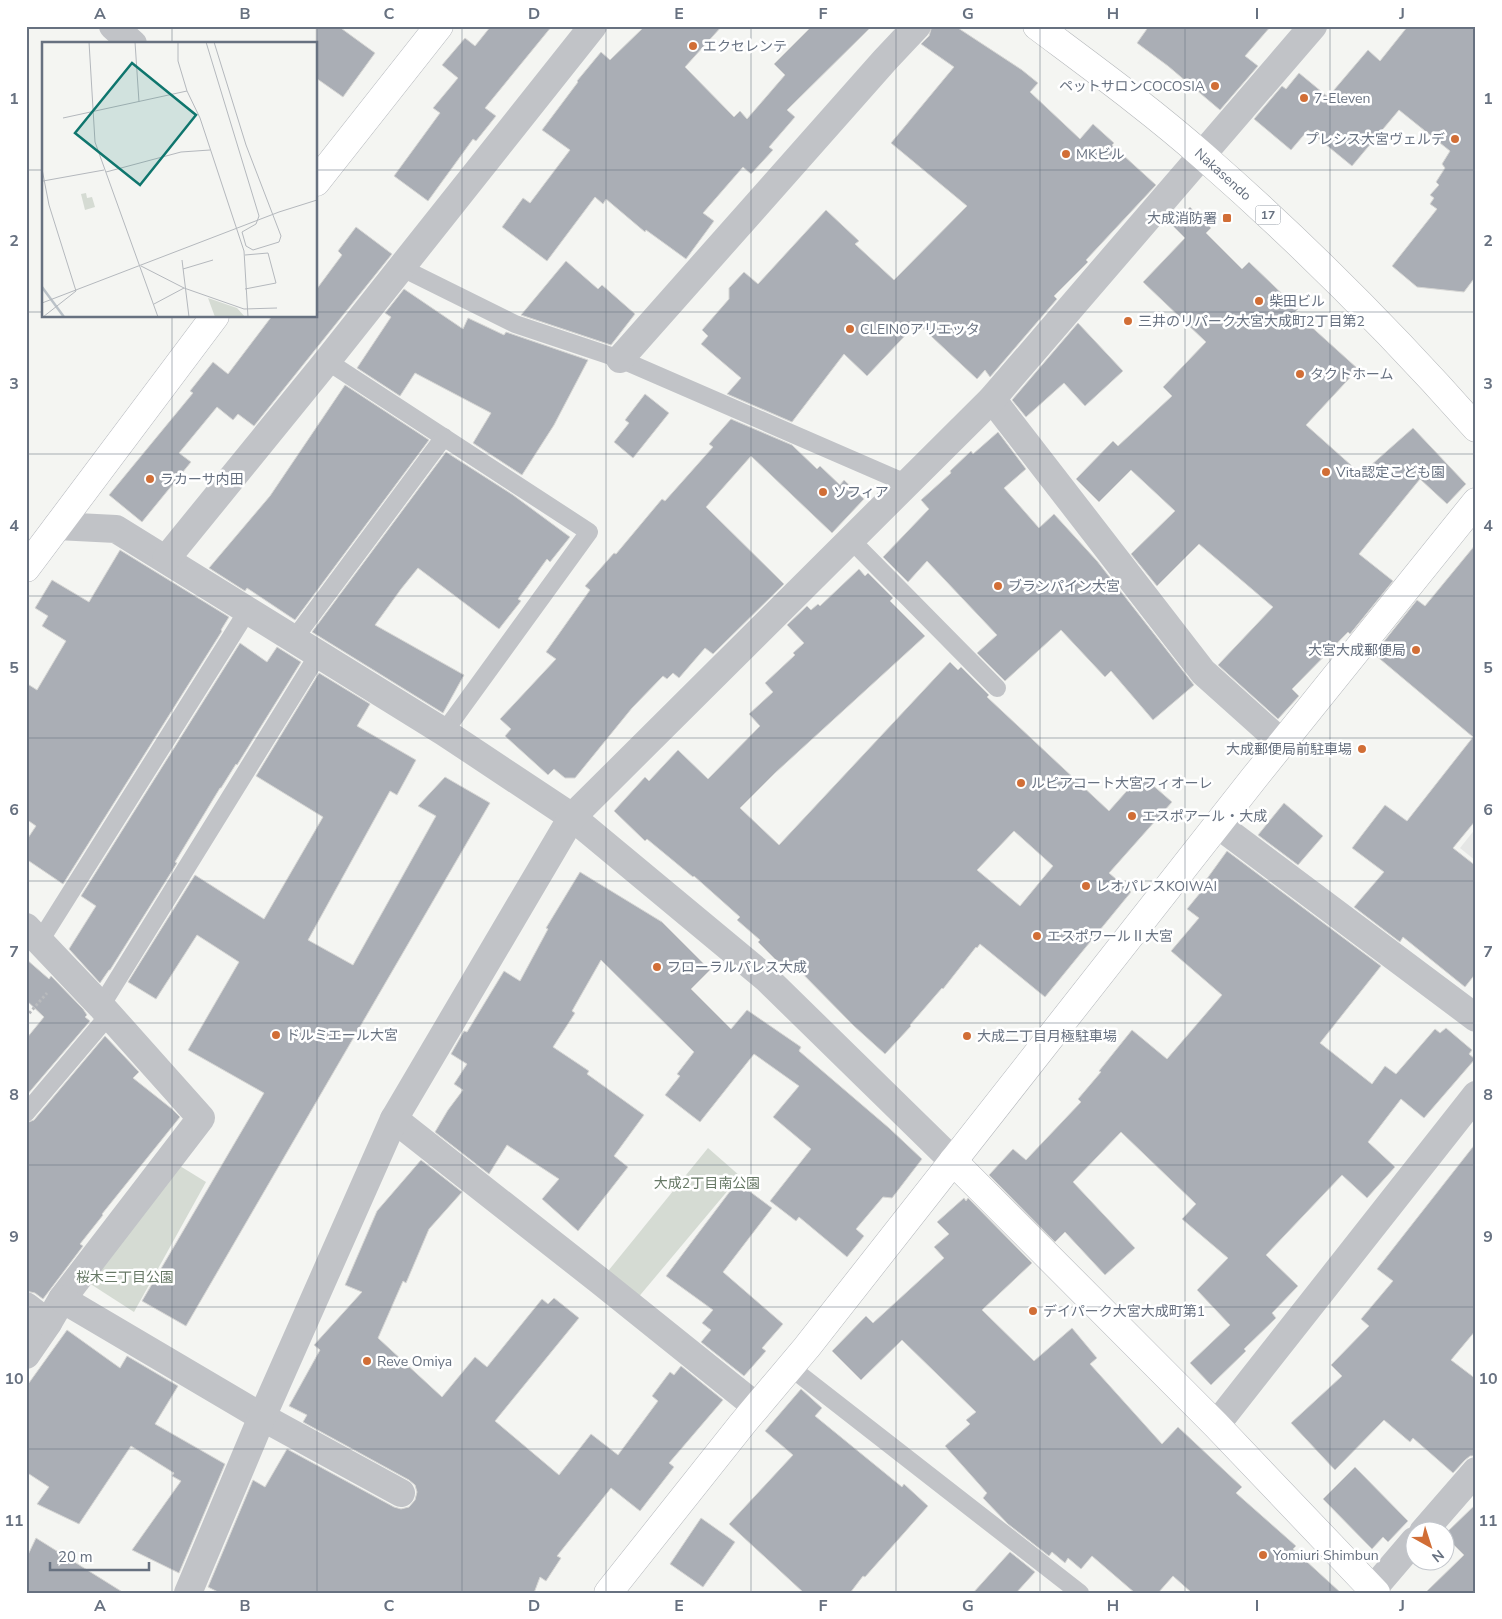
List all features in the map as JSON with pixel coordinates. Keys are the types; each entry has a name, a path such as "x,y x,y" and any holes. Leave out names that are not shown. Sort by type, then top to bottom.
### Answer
{"main road":[{"path":"318,179 438,26"},
{"name":"Nakasendo","path":"1036,26 1119,88 1202,155 1279,225 1348,292 1433,380 1476,428"},
{"path":"26,568 213,318"},
{"path":"609,1592 790,1367 1217,824 1476,502"},
{"path":"953,1160 1216,1425 1374,1591"}],"street":[{"path":"113,26 131,42"},
{"path":"166,559 327,361 593,26"},
{"path":"620,359 917,26"},
{"path":"188,1593 262,1417 394,1119 572,817 908,484 992,398 1313,26"},
{"path":"992,398 1203,672 1282,743"},
{"path":"57,526 116,528 444,732 572,817 767,979 953,1160"},
{"path":"1217,824 1476,1018"},
{"path":"26,1355 62,1299 201,1118 33,934"},
{"path":"1216,1425 1476,1095"},
{"path":"394,1119 757,1407"},
{"path":"62,1299 262,1417 401,1493"},
{"path":"26,1306 48,1323"},
{"path":"1432,1522 1474,1477"},
{"path":"1374,1591 1404,1554"}],"lane":[{"path":"400,267 515,324 620,359 908,484"},
{"path":"327,361 588,532 444,732"},
{"path":"294,639 444,437"},
{"path":"851,540 997,688"},
{"path":"33,934 248,610"},
{"path":"26,1113 104,1011 318,655"},
{"path":"790,1367 1080,1593"}],"shaded area":[{"path":"1476,828 1476,861 1460,848"}],"green space":[{"name":"大成2丁目南公園","path":"708,1148 740,1176 631,1306 600,1281"},
{"name":"桜木三丁目公園","path":"180,1166 206,1182 134,1312 89,1283"}],"building":[{"path":"316,26 338,26 375,53 343,97 318,79 318,42 316,42"},
{"path":"491,26 552,26 485,108 496,116 476,141 473,139 428,201 394,176 440,113 433,108 458,78 442,65 465,38 475,46"},
{"path":"645,26 722,26 685,67 734,117 740,111 747,119 785,75 774,64 812,26 872,26 787,110 795,117 769,147 773,150 751,174 743,167 703,213 714,221 686,259 646,230 645,232 606,199 603,204 595,197 547,261 502,227 523,198 530,203 570,150 542,130 577,81 601,52 610,60"},
{"path":"932,26 955,26 1022,70 1038,83 1030,92 1080,139 1093,124 1114,143 1112,145 1156,185 1086,260 1088,262 1054,296 1057,299 990,377 985,370 977,379 917,323 867,376 844,354 792,422 727,394 741,378 701,344 708,336 702,330 729,299 729,288 744,272 758,284 826,210 859,241 855,244 894,280 967,206 891,143 954,67 921,44 929,36"},
{"path":"1149,26 1271,26 1245,56 1258,66 1220,110 1168,66 1137,43"},
{"path":"1408,26 1476,26 1476,276 1464,292 1417,287 1392,266 1437,209 1430,204 1434,198 1430,195 1439,185 1436,182 1445,168 1442,164 1450,151 1399,110 1352,166 1308,130 1291,150 1254,119 1282,86 1286,89 1299,73 1328,97 1368,50 1380,61"},
{"path":"1190,207 1211,228 1206,233 1242,269 1249,262 1298,309 1295,312 1358,369 1306,425 1361,474 1413,428 1466,484 1447,504 1420,479 1359,554 1393,581 1350,634 1348,632 1292,689 1299,696 1278,719 1218,665 1273,607 1199,544 1157,586 1131,554 1175,511 1131,470 1099,502 1076,479 1113,441 1118,446 1172,396 1163,387 1206,342 1143,282 1185,238 1173,226"},
{"path":"356,227 392,254 254,426 238,414 233,420 217,407 179,453 191,462 142,522 109,495 193,393 190,391 213,362 228,374 270,318 318,318 318,287 342,255 338,251"},
{"path":"566,261 598,289 602,285 635,314 611,345 521,315"},
{"path":"404,289 463,329 468,318 504,335 506,332 588,360 554,425 522,475 473,443 491,413 415,373 400,396 357,368 391,317 385,313"},
{"path":"1078,323 1123,371 1085,406 1064,383 1026,417 1012,400"},
{"path":"345,385 429,440 295,620 247,588 245,591 209,568 270,496"},
{"path":"645,394 669,413 633,458 614,442 629,423 625,420"},
{"path":"731,419 792,445 817,469 820,466 840,485 844,480 864,499 832,533 751,456 706,507 784,584 713,654 705,648 679,678 673,673 667,679 663,676 632,708 575,778 565,778 554,769 548,775 505,736 511,729 500,719 556,659 546,652 590,590 585,586 614,553 616,554 662,499 665,501 713,447 709,444"},
{"path":"998,432 1026,469 1004,488 1039,528 1054,514 1097,561 1194,685 1153,720 1111,671 1105,677 1061,630 1005,681 977,653 997,635 927,561 908,582 883,557 929,509 921,500 951,473 950,471 971,451 973,454"},
{"path":"446,452 513,495 570,537 550,562 547,559 518,599 521,601 499,629 418,568 375,625 464,675 443,713 312,632"},
{"path":"1476,544 1476,820 1453,848 1476,866 1476,973 1465,987 1403,937 1400,942 1354,907 1384,872 1352,848 1385,805 1407,821 1473,737 1374,654 1417,600 1425,606"},
{"path":"120,550 229,617 63,884 26,859 26,841 36,826 26,819 26,683 37,690 66,641 42,626 48,616 35,608 52,580 89,602"},
{"path":"859,569 865,576 868,573 893,598 890,601 925,636 775,773 740,808 779,845 950,662 958,670 961,667 989,695 987,697 1109,811 1141,775 1172,802 1109,873 1131,892 1045,997 980,944 885,1054 854,1026 791,962 785,969 758,942 760,940 737,920 740,917 694,876 647,839 645,841 614,811 645,777 649,781 678,750 708,779 760,726 749,714 773,692 765,683 795,655 793,653 804,643 787,625 807,606 811,610 818,604 820,606","holes":["1014,831 1053,866 1020,906 977,870"]},
{"path":"240,643 267,662 277,647 301,662 237,765 220,788 175,862 177,863 100,983 69,949 96,906 81,896"},
{"name":"ドルミエール大宮","path":"319,673 370,704 357,726 416,760 397,795 390,791 308,940 353,965 436,816 418,806 445,777 490,803 186,1326 142,1301 264,1093 188,1050 239,962 197,935 156,999 128,982 195,875 264,919 323,817 256,776"},
{"path":"1284,803 1323,836 1298,865 1258,835"},
{"path":"1227,851 1381,966 1320,1043 1372,1084 1385,1066 1396,1074 1435,1029 1440,1033 1446,1028 1472,1050 1469,1054 1475,1059 1424,1118 1401,1099 1368,1142 1395,1167 1367,1198 1342,1175 1266,1255 1298,1286 1272,1313 1276,1318 1211,1385 1190,1363 1230,1325 1197,1290 1228,1258 1182,1219 1196,1204 1121,1132 1073,1182 1135,1248 1105,1275 1065,1232 1055,1242 989,1175 1013,1149 1026,1160 1081,1102 1078,1099 1132,1030 1167,1059 1222,995 1171,951 1199,918 1187,909 1209,882 1206,880"},
{"path":"580,872 662,922 710,970 691,989 731,1029 747,1010 801,1047 799,1051 889,1128 922,1159 892,1198 883,1197 856,1229 864,1236 847,1257 799,1217 796,1221 770,1201 811,1149 773,1117 799,1086 754,1054 700,1122 665,1095 680,1076 677,1074 694,1052 601,960 572,1011 575,1013 553,1047 589,1071 587,1074 644,1115 614,1156 628,1167 578,1231 542,1199 559,1179 507,1145 489,1174 435,1132 463,1090 454,1084 467,1064 451,1054 464,1031 467,1032 504,971 520,981 548,929 546,928"},
{"path":"26,959 49,979 51,976 83,1009 87,1015 85,1017 90,1021 26,1096 26,1039 44,1017 26,1000"},
{"path":"105,1036 139,1072 133,1078 180,1117 102,1214 80,1244 83,1246 43,1299 35,1293 26,1291 26,1123 34,1120"},
{"path":"1476,1143 1476,1330 1451,1360 1476,1379 1476,1456 1470,1456 1453,1473 1413,1438 1410,1442 1384,1420 1335,1470 1291,1423 1342,1376 1331,1365 1369,1326 1361,1319 1393,1281 1377,1269"},
{"path":"421,1160 462,1192 429,1229 406,1283 403,1281 378,1338 442,1397 475,1357 487,1367 542,1299 548,1304 554,1298 579,1318 495,1421 559,1475 591,1434 618,1455 658,1401 652,1396 670,1372 674,1375 681,1366 723,1400 669,1463 674,1467 640,1511 611,1488 557,1556 561,1558 546,1581 540,1577 534,1593 220,1593 208,1587 253,1480 265,1487 287,1449 394,1507 401,1509 409,1507 415,1500 417,1492 415,1485 409,1480 303,1422 307,1415 289,1406 320,1350 314,1345 362,1292 345,1285 377,1211"},
{"path":"737,1182 772,1208 723,1272 783,1324 762,1348 766,1351 744,1376 701,1342 711,1330 702,1323 713,1310 666,1276"},
{"path":"964,1198 966,1201 968,1198 1032,1263 982,1310 1034,1361 1072,1328 1097,1358 1090,1364 1162,1444 1178,1427 1242,1487 1236,1493 1296,1546 1293,1549 1341,1593 1192,1593 1173,1576 1158,1593 1135,1593 1092,1556 1081,1569 1068,1558 1065,1563 1052,1552 1049,1556 1008,1524 983,1498 987,1493 945,1446 970,1424 966,1420 976,1412 902,1340 861,1380 832,1351 866,1316 873,1323 944,1258 934,1247 949,1234 937,1222"},
{"path":"67,1330 120,1368 127,1356 178,1386 155,1424 225,1464 179,1573 132,1550 181,1481 172,1476 174,1473 131,1446 79,1524 37,1504 49,1487 26,1472 26,1387"},
{"path":"801,1389 822,1408 815,1416 902,1487 904,1484 928,1506 865,1577 863,1576 850,1593 804,1593 729,1524 793,1455 765,1431"},
{"path":"1355,1467 1408,1521 1404,1522 1404,1525 1388,1542 1383,1537 1372,1549 1323,1499"},
{"path":"1476,1504 1476,1593 1425,1593 1447,1572 1454,1572 1454,1565 1464,1555 1454,1545 1454,1525"},
{"path":"701,1518 735,1542 703,1587 670,1564"},
{"path":"36,1538 124,1593 26,1593 26,1559"},
{"path":"1010,1552 1035,1572 1016,1593 973,1593"}],"place":[{"name":"エクセレンテ","path":"693,46"},
{"name":"ペットサロンCOCOSIA","path":"1215,86"},
{"name":"7-Eleven","path":"1304,98"},
{"name":"プレシス大宮ヴェルデ","path":"1455,139"},
{"name":"MKビル","path":"1066,154"},
{"name":"大成消防署","path":"1227,218"},
{"name":"柴田ビル","path":"1259,301"},
{"name":"三井のリパーク大宮大成町2丁目第2","path":"1128,321"},
{"name":"CLEINOアリエッタ","path":"850,329"},
{"name":"タクトホーム","path":"1300,374"},
{"name":"Vita認定こども園","path":"1326,472"},
{"name":"ラカーサ内田","path":"150,479"},
{"name":"ソフィア","path":"823,492"},
{"name":"ブランパイン大宮","path":"998,586"},
{"name":"大宮大成郵便局","path":"1416,650"},
{"name":"大成郵便局前駐車場","path":"1362,749"},
{"name":"ルピアコート大宮フィオーレ","path":"1021,783"},
{"name":"エスポアール・大成","path":"1132,816"},
{"name":"レオパレスKOIWAI","path":"1086,886"},
{"name":"エスポワールⅡ大宮","path":"1037,936"},
{"name":"フローラルパレス大成","path":"657,967"},
{"name":"ドルミエール大宮","path":"276,1035"},
{"name":"大成二丁目月極駐車場","path":"967,1036"},
{"name":"デイパーク大宮大成町第1","path":"1033,1311"},
{"name":"Reve Omiya","path":"367,1361"},
{"name":"Yomiuri Shimbun","path":"1263,1555"}]}
